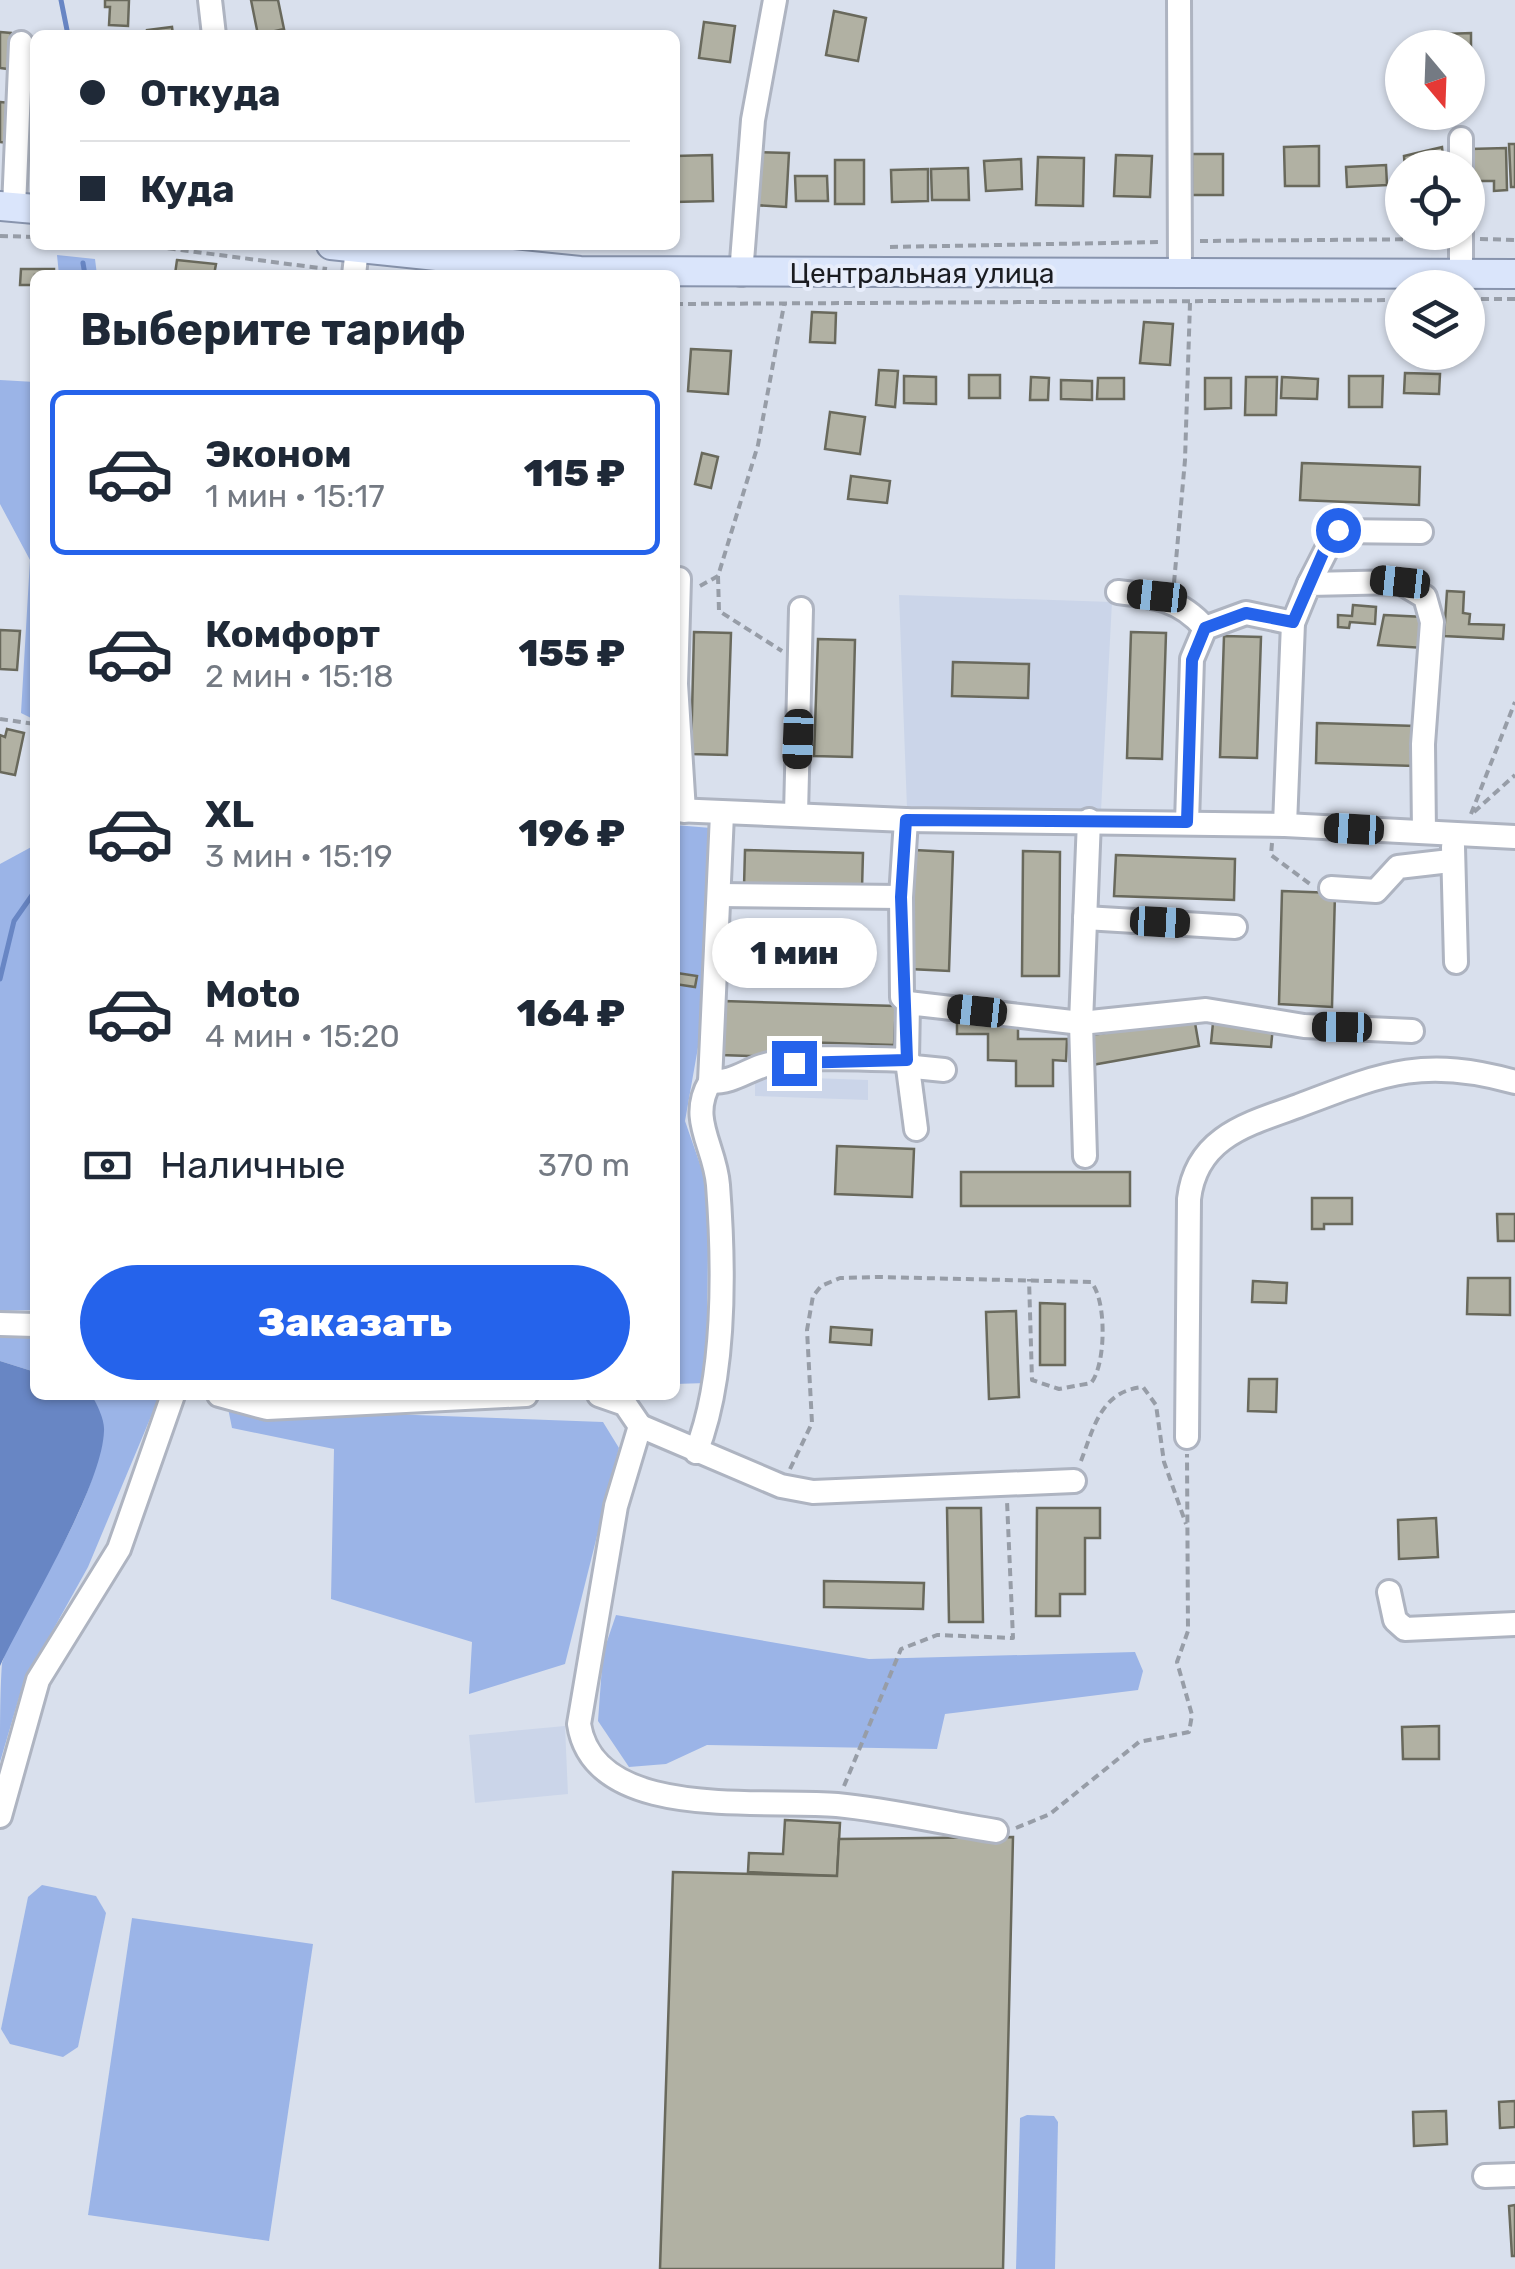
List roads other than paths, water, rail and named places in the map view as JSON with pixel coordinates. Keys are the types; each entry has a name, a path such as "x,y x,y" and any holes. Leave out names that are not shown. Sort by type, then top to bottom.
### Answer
{"main road":[{"name":"Центральная улица","path":"349,260 559,270"},
{"name":"Центральная улица","path":"680,273 1385,286"},
{"name":"Центральная улица","path":"1485,282 1515,274"}],"street":[{"path":"210,0 213,30"},
{"path":"741,274 753,120 775,0"},
{"path":"1178,0 1181,242 1187,282"},
{"path":"16,207 21,43"},
{"path":"1461,139 1461,150"},
{"path":"1279,825 1293,622 1308,584 1336,531 1421,532"},
{"path":"1308,584 1400,582 1425,597 1432,622 1422,744 1424,832"},
{"path":"1118,592 1157,596 1188,609 1205,628"},
{"path":"796,814 802,609"},
{"path":"1187,822 1192,660 1205,628 1246,613 1293,622"},
{"path":"680,811 906,820 1187,822 1424,832 1460,829 1515,838"},
{"path":"696,1452 708,1420 719,1358 718,1187 699,1106 710,1082 722,814"},
{"path":"906,820 901,897 902,998 908,1003 1081,1023 1206,1010 1304,1026 1412,1032"},
{"path":"1085,1156 1081,1023 1088,820"},
{"path":"1456,962 1450,861 1460,829"},
{"path":"1322,887 1376,892 1398,867 1450,861"},
{"path":"719,895 901,897"},
{"path":"1085,918 1235,927"},
{"path":"908,1003 907,1060 916,1129"},
{"path":"710,1082 738,1080 762,1066 828,1059 907,1060 914,1067 944,1070"},
{"path":"1187,1437 1189,1199 1198,1168 1217,1141 1239,1126 1382,1074 1461,1070 1515,1082"},
{"path":"0,1324 30,1325"},
{"path":"0,1816 38,1680 119,1549 171,1400"},
{"path":"238,1400 268,1408 427,1400"},
{"path":"614,1400 625,1404 640,1426 782,1486 846,1492 1074,1481"},
{"path":"640,1426 613,1524 578,1724 584,1746 614,1777 659,1797 838,1805 996,1831"},
{"path":"1389,1592 1395,1620 1405,1629 1515,1624"},
{"path":"1486,2176 1515,2175"}],"waterway":[{"path":"61,0 67,30"},
{"path":"83,263 84,270"},
{"path":"0,979 14,921 30,898"}]}
